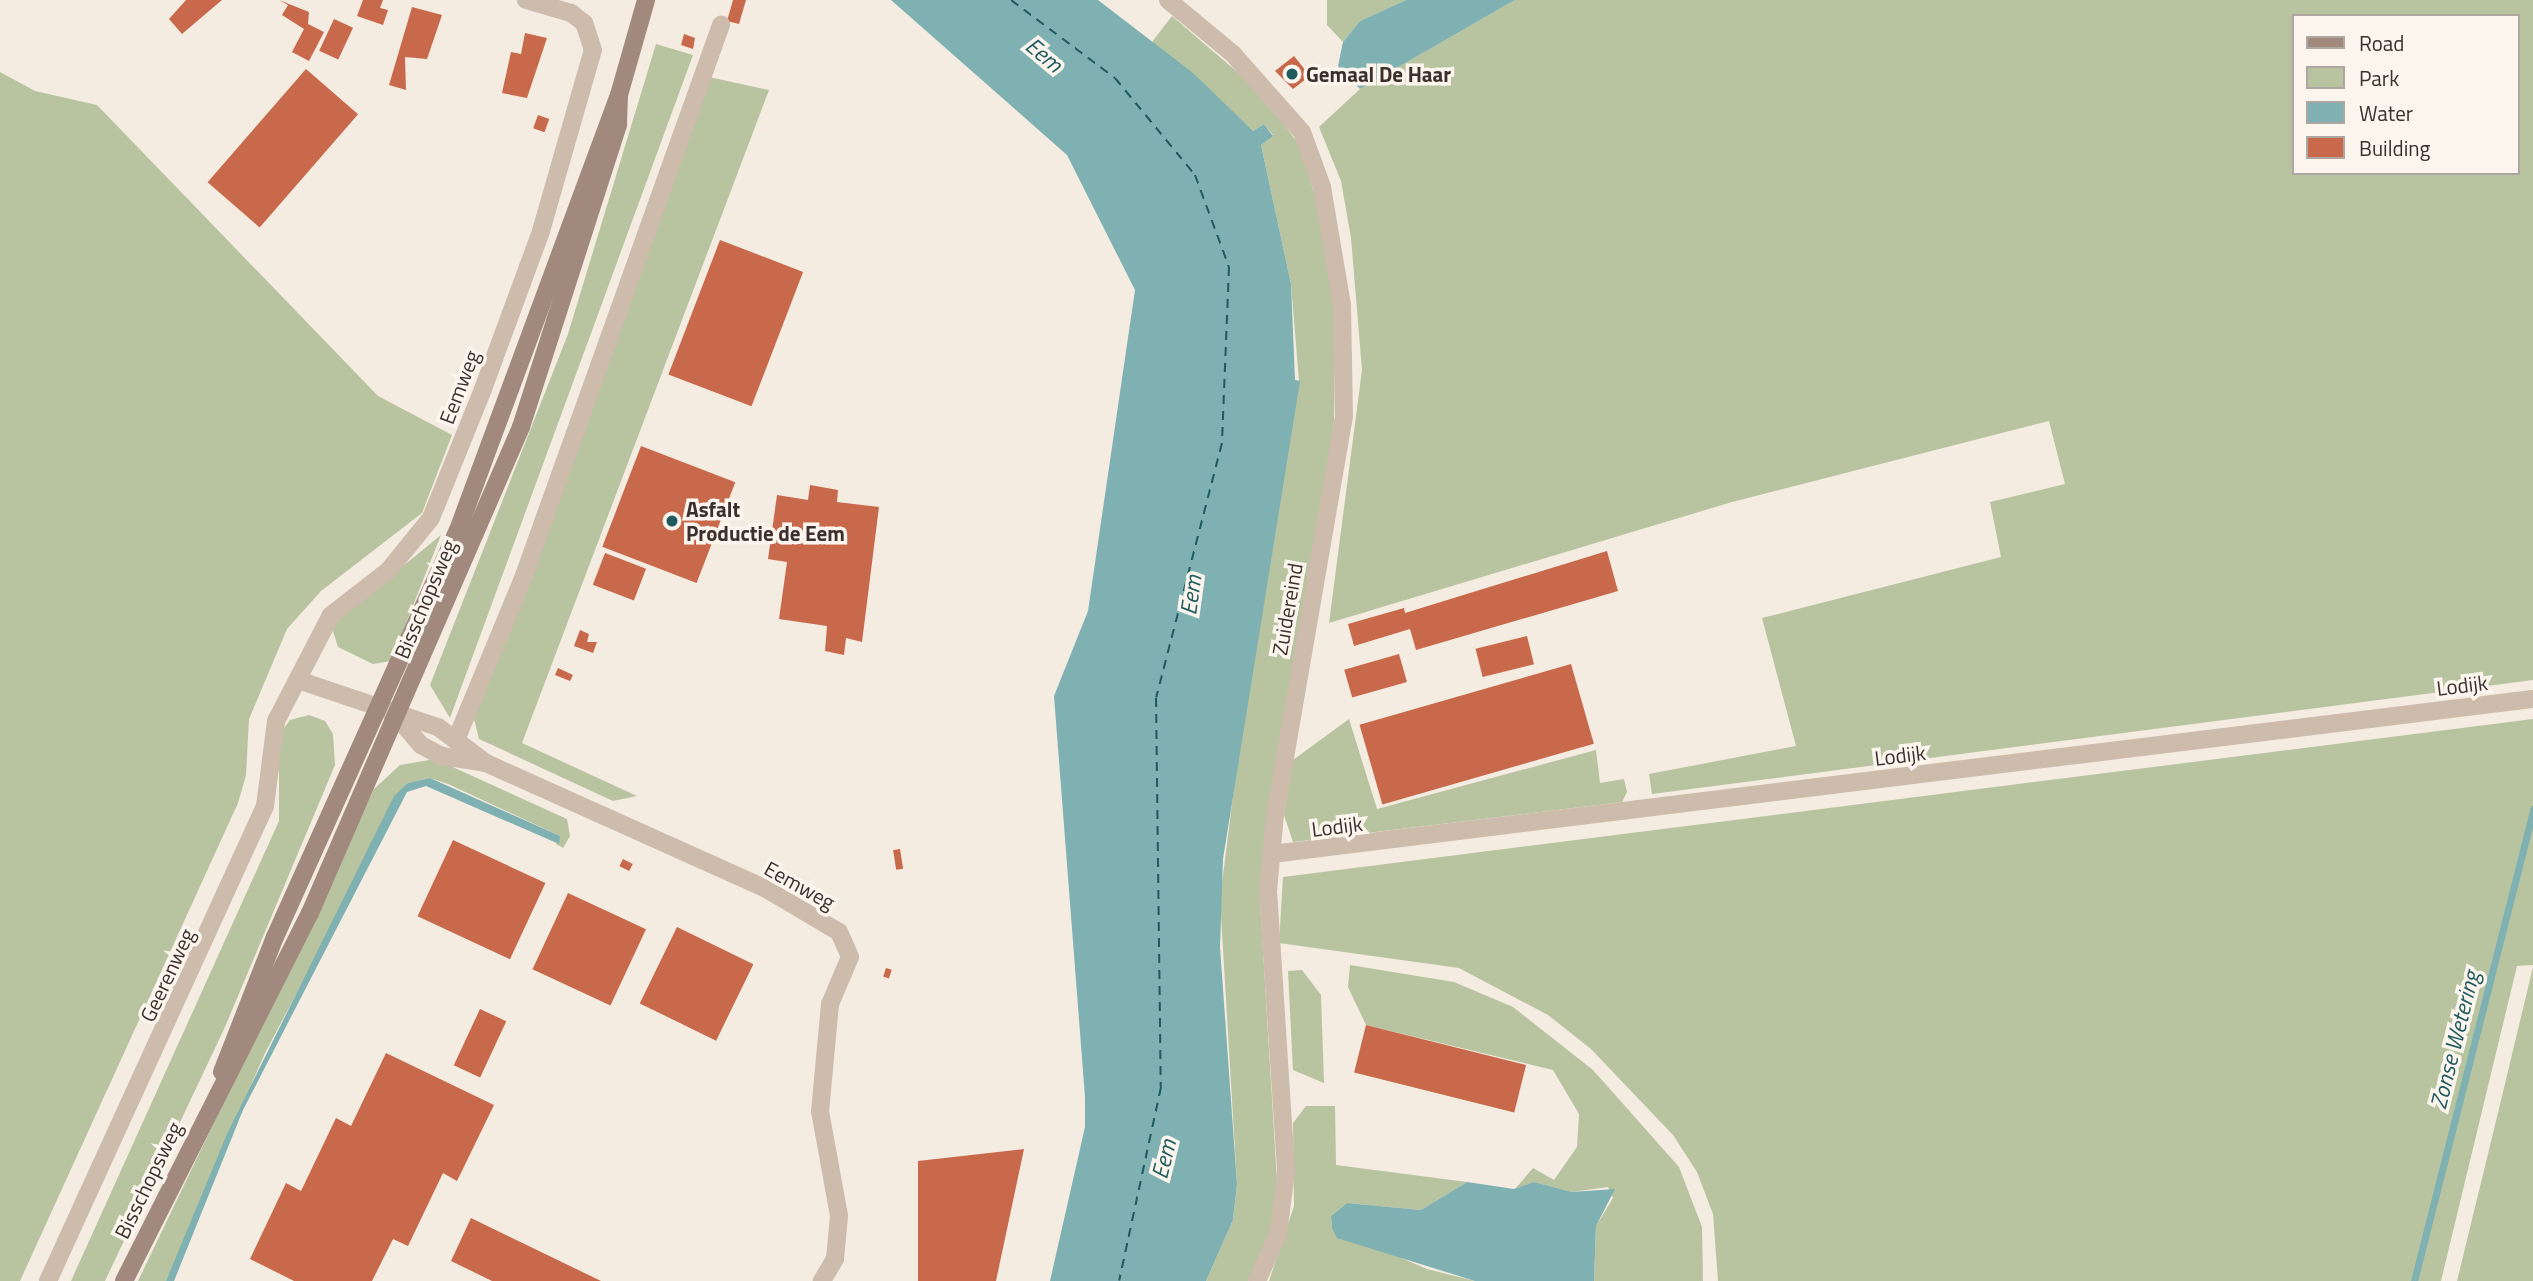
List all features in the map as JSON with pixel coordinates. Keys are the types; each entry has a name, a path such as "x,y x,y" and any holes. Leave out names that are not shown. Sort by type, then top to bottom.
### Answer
{"main road":[{"name":"Bisschopsweg","path":"124,1281 213,1099 275,937 458,530 619,95 646,0"},
{"name":"Bisschopsweg","path":"213,1099 244,1051 399,719 521,427 618,124 619,95"}],"street":[{"name":"Eemweg","path":"526,0 578,18 593,50 541,231 430,518 388,570 331,615 298,680 399,719 422,721 456,740 486,763 768,890 839,932 850,957 830,1004 820,1111 839,1216 835,1259 822,1281"},
{"name":"Zuidereind","path":"1168,0 1266,86 1302,132 1322,187 1341,293 1344,416 1272,853 1269,940 1286,1172 1278,1234 1257,1281"},
{"path":"456,740 522,581 721,25"},
{"name":"Geerenweg","path":"48,1281 260,819 273,780 276,721 298,680"},
{"name":"Lodijk","path":"1272,853 2533,699"},
{"name":"Eemweg","path":"399,719 421,745 442,756 486,763"}],"green space":[{"path":"1327,0 1406,0 1360,21 1343,42 1327,25"},
{"path":"1515,0 2533,0 2533,680 1652,794 1649,774 1796,746 1762,618 2001,557 1990,502 2065,484 2049,421 1732,502 1329,623 1362,370 1351,238 1341,181 1319,127 1360,89"},
{"path":"1172,16 1257,89 1298,143 1316,198 1335,308 1334,422 1260,901 1277,1181 1270,1232 1248,1281 1206,1281 1233,1220 1237,1184 1220,899 1243,717 1299,381 1291,284 1261,145 1273,135 1264,124 1253,131 1152,42"},
{"path":"656,44 693,55 450,718 430,685 568,334"},
{"path":"0,72 35,91 97,105 378,396 452,435 422,513 321,591 287,629 249,719 246,775 238,803 20,1281 0,1281"},
{"path":"709,77 769,90 522,743 637,796 613,801 479,739 474,719"},
{"path":"441,535 391,661 373,664 338,647 331,625"},
{"path":"309,715 325,721 333,734 335,765 225,1027 105,1281 71,1281 279,821 279,735 290,720"},
{"path":"1349,719 1377,809 1596,750 1600,783 1624,779 1627,792 1622,802 1293,842 1284,815 1293,760"},
{"path":"2533,719 2533,965 2517,966 2441,1281 1718,1281 1713,1214 1697,1172 1673,1135 1591,1049 1548,1015 1459,968 1279,943 1283,877"},
{"path":"435,759 567,819 570,836 563,848 556,844 560,836 448,784 430,778 408,783 265,1053 166,1281 138,1281 374,789 400,765"},
{"path":"1350,965 1454,982 1513,1007 1593,1070 1679,1167 1702,1227 1703,1281 1594,1281 1596,1226 1613,1198 1608,1187 1572,1192 1534,1182 1515,1189 1533,1168 1554,1180 1577,1147 1579,1114 1553,1070 1366,1025 1348,987"},
{"path":"2533,967 2533,1281 2457,1281 2497,1117"},
{"path":"1302,970 1321,995 1324,1083 1293,1070 1288,971"},
{"path":"1306,1106 1335,1106 1336,1165 1467,1182 1421,1210 1347,1203 1331,1216 1332,1228 1427,1269 1475,1281 1269,1281 1294,1206 1293,1123"}],"water":[{"name":"Eem","path":"891,0 1098,0 1193,73 1253,131 1264,124 1273,136 1261,145 1291,284 1295,380 1300,381 1223,859 1220,947 1237,1184 1233,1220 1206,1281 1050,1281 1085,1127 1085,1097 1054,696 1088,611 1135,290 1067,155"},
{"path":"1406,0 1515,0 1360,89 1338,66 1343,42 1360,21"},
{"path":"430,778 560,836 559,844 426,786 407,792 243,1110 174,1281 166,1281 227,1134 394,796 408,783"},
{"path":"1467,1182 1514,1189 1534,1182 1572,1192 1615,1189 1596,1226 1594,1281 1475,1281 1337,1238 1332,1228 1331,1216 1347,1203 1421,1210"}],"building":[{"path":"186,0 222,0 182,34 169,19"},
{"path":"279,0 309,12 308,24 324,32 309,61 292,52 304,29 282,15 288,5"},
{"path":"363,0 383,0 380,8 388,10 383,25 357,16"},
{"path":"733,0 746,0 739,24 727,21"},
{"path":"412,7 442,15 427,59 405,57 406,90 389,85"},
{"path":"334,19 353,28 338,60 319,51"},
{"path":"525,33 547,38 527,98 502,93 511,52 521,54"},
{"path":"684,34 695,38 693,49 681,45"},
{"name":"Gemaal De Haar","path":"1294,56 1310,76 1293,89 1275,71"},
{"path":"306,69 358,114 260,227 208,182"},
{"path":"538,115 549,119 544,132 533,128"},
{"path":"720,240 803,272 751,406 668,374"},
{"path":"641,446 735,482 697,583 602,547"},
{"path":"810,485 838,490 837,502 879,507 862,642 846,638 844,655 825,651 827,626 779,619 787,562 768,559 777,495 808,500"},
{"path":"1607,551 1618,591 1416,650 1410,629 1354,646 1348,624 1404,608 1405,613"},
{"path":"605,553 646,569 634,601 593,585"},
{"path":"580,630 589,634 587,642 597,642 593,653 574,646"},
{"path":"1527,636 1534,664 1483,677 1476,649"},
{"path":"1399,654 1407,682 1352,698 1344,670"},
{"path":"1571,664 1594,744 1382,804 1360,725"},
{"path":"558,668 573,675 570,681 555,675"},
{"path":"453,840 545,883 510,959 418,916"},
{"path":"900,849 903,869 896,870 893,850"},
{"path":"623,859 633,864 629,871 619,866"},
{"path":"568,893 646,929 610,1005 533,969"},
{"path":"677,927 753,964 716,1041 640,1003"},
{"path":"886,968 892,970 889,978 883,977"},
{"path":"480,1009 506,1021 480,1077 454,1065"},
{"path":"1366,1025 1526,1065 1514,1112 1354,1073"},
{"path":"386,1053 494,1105 457,1181 443,1173 408,1246 393,1239 372,1281 294,1281 250,1259 286,1183 301,1191 336,1118 351,1126"},
{"path":"1024,1149 996,1281 918,1281 918,1161"},
{"path":"471,1218 601,1281 492,1281 451,1261"}],"waterway":[{"name":"Zonse Wetering","path":"2414,1281 2533,809"}],"ferry route":[{"path":"1011,0 1115,78 1195,175 1229,267 1222,443 1156,698 1161,1087 1119,1281"}],"place":[{"name":"Gemaal De Haar","path":"1292,74"},
{"name":"Asfalt Productie de Eem","path":"672,521"}]}
